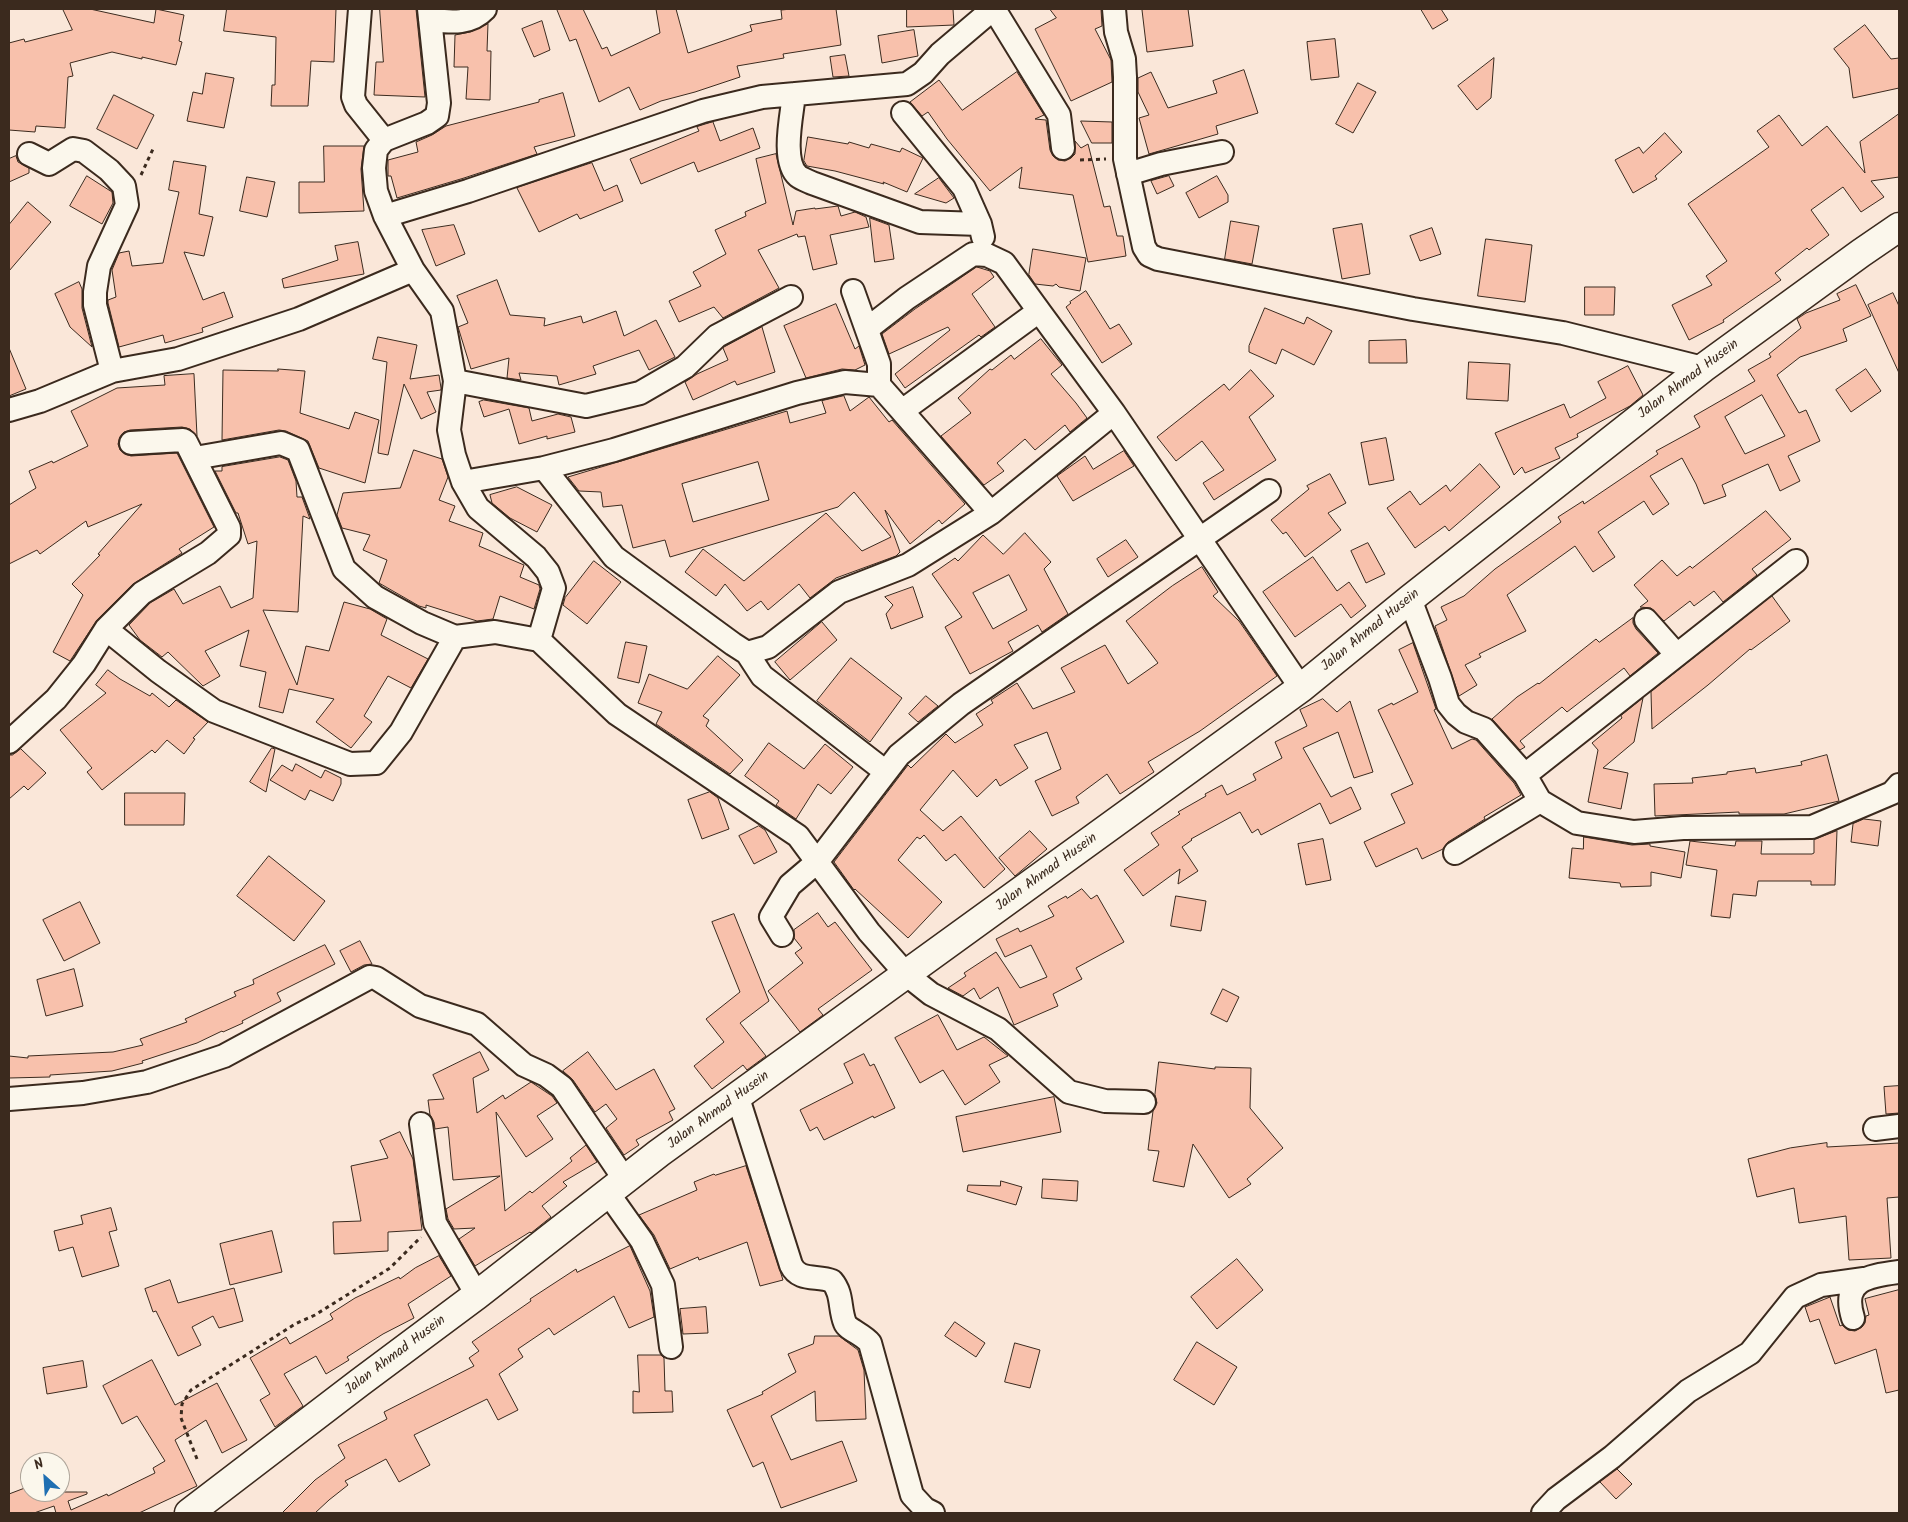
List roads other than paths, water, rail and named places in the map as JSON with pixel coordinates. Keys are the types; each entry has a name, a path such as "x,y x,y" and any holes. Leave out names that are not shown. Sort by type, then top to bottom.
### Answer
{"main road":[{"name":"Jalan Ahmad Husein","path":"189,1513 478,1296 659,1154 1301,688 1410,599 1702,368 1860,253 1899,227"}],"street":[{"path":"360,9 353,97 356,105 384,140"},
{"path":"485,9 469,20 455,23 430,14 438,103 437,116 427,123 384,140 376,150 374,168 376,191 384,216 413,270 442,312 455,381 449,430 454,456 463,482 478,508 536,557 548,572 554,588 539,640"},
{"path":"384,216 468,191 703,111 762,97 907,84 923,73 940,54 993,9 1059,115 1063,148"},
{"path":"1114,9 1116,32 1124,59 1127,166 1145,252 1154,258 1413,309 1564,333 1702,368"},
{"path":"794,94 788,154 790,164 798,176 812,183 920,222 980,224"},
{"path":"903,113 964,188 980,224 986,255"},
{"path":"29,154 49,164 73,149 84,151 109,170 124,186 127,206 99,266 95,292 95,305 112,372"},
{"path":"1127,166 1161,164 1222,152"},
{"path":"867,329 907,298 974,254 986,255 1004,263 1114,413 1301,688"},
{"path":"9,410 40,401 112,372 178,359 299,318 413,270"},
{"path":"853,291 879,364 879,385 991,512"},
{"path":"455,381 586,406 640,393 685,368 716,336 791,297"},
{"path":"902,411 1039,311"},
{"path":"463,482 544,468 614,450 797,393 845,382 879,385"},
{"path":"747,653 768,647 839,592 908,565 991,512 1114,413"},
{"path":"9,742 56,699 84,664 106,629 142,593 208,553 229,535 229,528 186,442 183,440 131,443"},
{"path":"195,458 281,443 298,450 344,569 375,598 422,623 455,637 495,632 539,640 617,714 798,836 869,932 907,975 930,994 998,1029 1069,1092 1105,1101 1144,1102"},
{"path":"544,468 614,556 747,653 762,676 886,772"},
{"path":"782,935 771,917 790,885 817,862 899,755 961,704 1269,491"},
{"path":"1525,775 1796,561"},
{"path":"1410,599 1448,704 1466,722 1484,729 1525,775 1540,800 1577,823 1634,832 1683,828 1812,827 1892,793 1899,785"},
{"path":"1646,620 1677,655"},
{"path":"106,629 158,672 214,711 350,764 376,762 401,732 455,637"},
{"path":"1455,853 1540,800"},
{"path":"9,1099 83,1093 147,1082 224,1056 370,977 376,978 420,1006 477,1024 524,1065 546,1076 562,1087 617,1187 663,1285 671,1347"},
{"path":"738,1098 791,1265 802,1276 832,1281 839,1290 845,1324 850,1329 864,1336 870,1343 912,1495 924,1509 933,1513"},
{"path":"421,1124 436,1223 478,1296"},
{"path":"1875,1129 1899,1126"},
{"path":"1543,1513 1556,1499 1612,1458 1688,1391 1750,1353 1795,1298 1821,1286 1864,1279 1873,1275 1899,1272"},
{"path":"1854,1318 1849,1304 1850,1295 1864,1279"}]}
